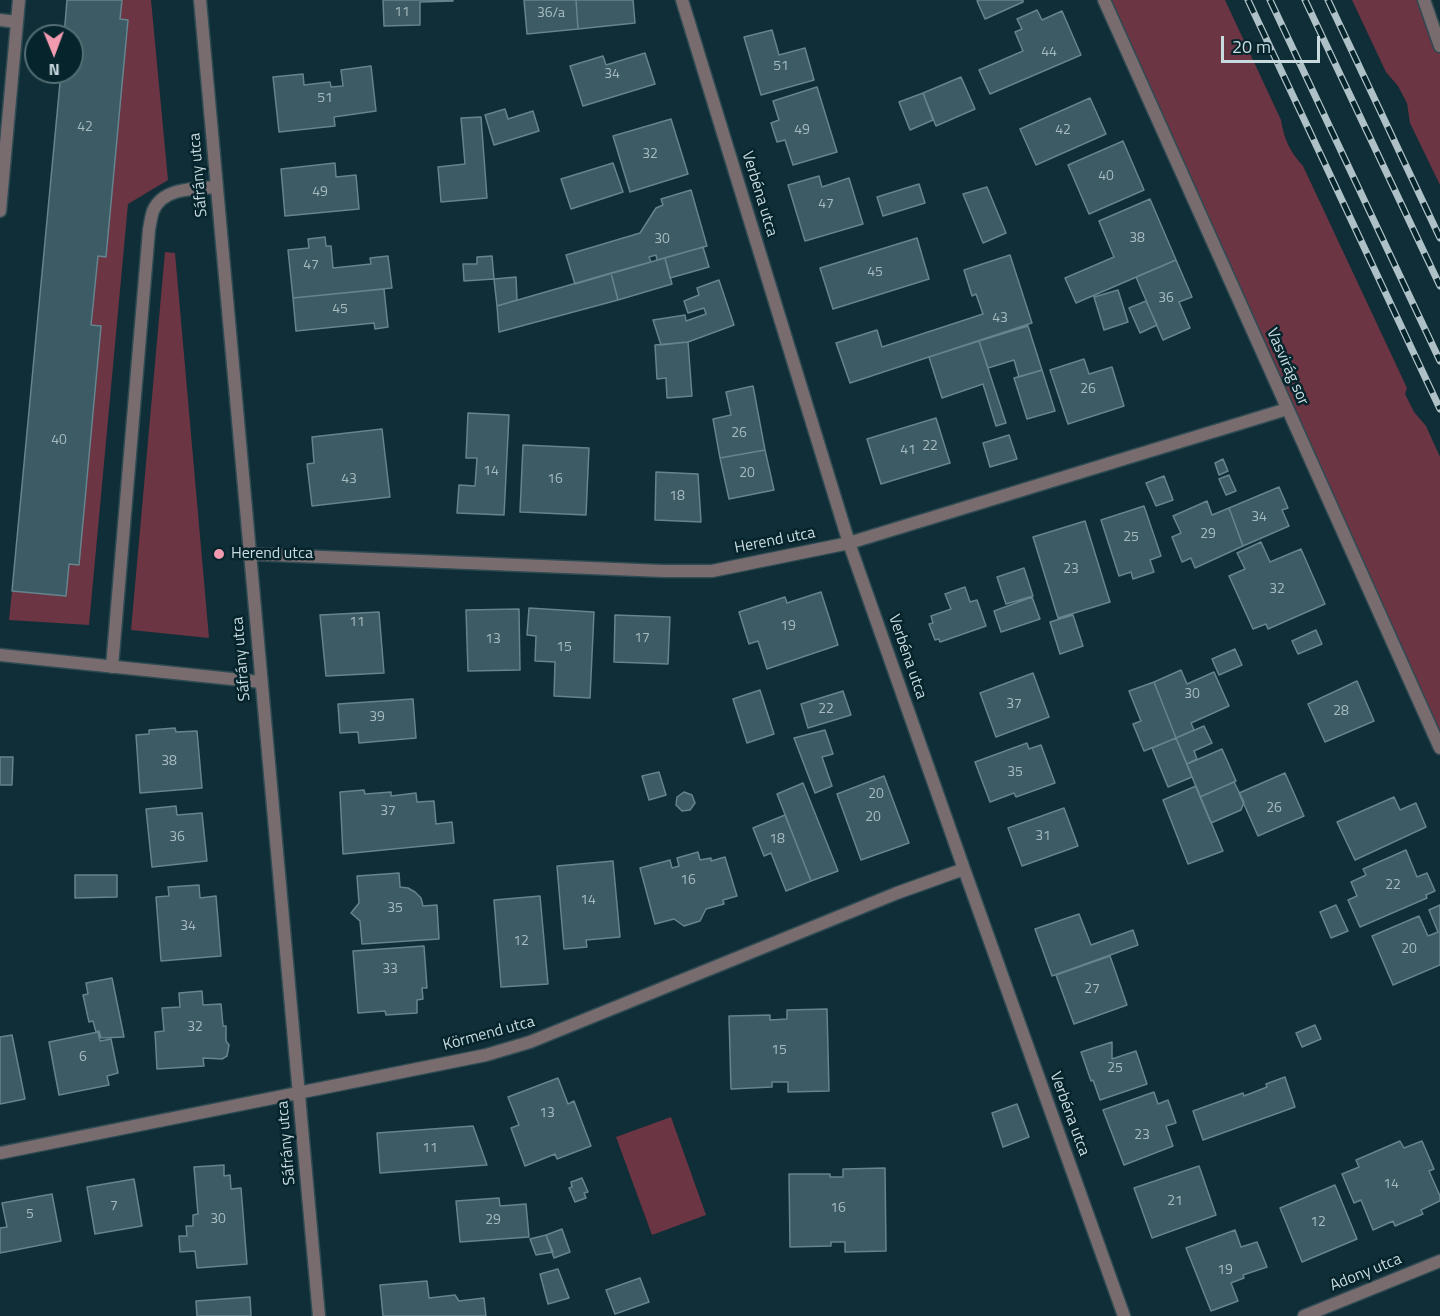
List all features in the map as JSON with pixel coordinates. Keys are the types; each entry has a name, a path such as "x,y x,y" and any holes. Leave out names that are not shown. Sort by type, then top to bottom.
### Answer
{"street":[{"path":"0,211 19,0"},
{"name":"Sáfrány utca","path":"200,0 319,1316"},
{"name":"Verbéna utca","path":"682,0 849,543 1124,1316"},
{"name":"Vasvirág sor","path":"1104,0 1440,748"},
{"path":"1424,0 1440,46"},
{"path":"0,20 17,22"},
{"path":"112,667 148,230 154,209 167,195 180,190 216,187"},
{"name":"Herend utca","path":"250,554 663,571 712,571 849,543 1287,409"},
{"path":"0,655 261,682"},
{"name":"Körmend utca","path":"0,1153 486,1055 530,1042 964,868"},
{"name":"Adony utca","path":"1304,1316 1440,1261"}],"shaded area":[{"path":"122,0 151,0 168,180 128,204 89,625 9,620 12,591 66,596 69,564 79,565 91,325 98,256 106,257 128,21 120,19"},
{"path":"1104,0 1225,0 1281,120 1288,145 1303,166 1407,388 1405,394 1414,412 1426,426 1440,457 1440,748"},
{"path":"1352,0 1424,0 1440,46 1440,185 1410,123 1407,103 1398,86 1386,72"},
{"path":"165,252 175,253 209,638 131,630"},
{"path":"671,1117 706,1215 652,1235 616,1137"}],"building":[{"path":"67,0 122,0 120,19 128,20 106,257 98,256 91,325 101,326 79,565 69,564 66,596 12,591 60,84 84,84 84,24 65,24"},
{"path":"383,0 453,1 420,2 420,25 384,26"},
{"path":"524,0 576,0 578,29 527,34"},
{"path":"576,0 633,0 635,23 578,29"},
{"path":"1023,0 1023,2 985,19 977,1"},
{"path":"1037,10 1042,20 1062,11 1081,55 990,94 979,70 1023,51 1015,32 1022,29 1017,19"},
{"path":"772,30 779,55 805,48 814,80 761,95 744,37"},
{"path":"645,53 655,84 583,106 570,66 603,56 606,65"},
{"path":"371,66 376,111 334,117 335,126 279,132 273,77 303,74 304,85 330,82 331,87 343,86 341,70"},
{"path":"961,77 975,109 936,126 923,93"},
{"path":"817,87 837,152 793,165 785,140 777,142 771,123 779,120 773,101"},
{"path":"923,93 933,120 910,130 899,102"},
{"path":"1090,98 1106,134 1036,165 1020,129"},
{"path":"505,109 508,119 533,111 539,131 494,145 485,115"},
{"path":"481,117 487,198 441,202 438,167 465,164 461,118"},
{"path":"671,119 688,174 630,192 613,136"},
{"path":"1123,141 1144,190 1089,214 1068,165"},
{"path":"335,163 336,177 356,175 359,209 285,216 281,169"},
{"path":"613,163 623,192 571,209 561,179"},
{"path":"819,176 822,187 849,178 863,224 805,241 788,185"},
{"path":"919,184 925,203 883,216 877,197"},
{"path":"987,187 1006,233 983,243 963,194"},
{"path":"691,190 707,246 657,260 656,255 649,257 651,262 575,284 566,255 640,233 656,208 663,205 661,199"},
{"path":"1150,199 1176,260 1076,303 1065,278 1114,257 1099,221"},
{"path":"325,237 326,246 331,246 333,268 371,264 370,258 388,256 392,288 293,298 288,250 309,248 308,239"},
{"path":"917,238 929,279 833,309 820,268"},
{"path":"703,247 709,267 670,278 665,258"},
{"path":"1010,255 1032,323 850,383 836,343 877,330 882,347 983,314 976,294 972,296 964,270"},
{"path":"492,256 494,279 464,281 463,264 477,264 477,257"},
{"path":"665,258 672,284 618,300 611,273"},
{"path":"1176,260 1192,297 1179,302 1190,328 1163,340 1136,277"},
{"path":"611,273 618,300 499,332 497,306"},
{"path":"516,277 517,300 497,306 494,279"},
{"path":"719,280 734,325 688,342 661,345 653,320 685,315 686,321 706,314 704,308 688,313 684,301 699,295 697,288"},
{"path":"384,289 388,327 375,329 374,323 296,331 293,298"},
{"path":"1118,290 1128,322 1104,330 1094,297"},
{"path":"1146,301 1157,325 1140,333 1129,308"},
{"path":"1028,326 1042,370 1019,377 1014,360 988,368 979,341"},
{"path":"979,341 1006,423 996,426 983,384 942,398 929,357"},
{"path":"688,342 692,396 667,398 666,378 657,379 655,345"},
{"path":"1084,359 1089,374 1112,367 1124,406 1068,424 1050,370"},
{"path":"1042,370 1055,411 1027,419 1014,378"},
{"path":"753,386 765,450 720,458 713,419 731,415 726,392"},
{"path":"468,413 509,415 504,515 457,513 459,485 475,486 477,458 466,458"},
{"path":"936,418 950,463 881,484 867,439"},
{"path":"382,429 390,497 312,506 307,464 314,463 312,437"},
{"path":"1009,435 1017,459 990,467 983,443"},
{"path":"523,445 589,448 586,515 520,512"},
{"path":"765,450 774,490 729,499 720,458"},
{"path":"1223,459 1228,471 1219,475 1215,463"},
{"path":"656,472 698,474 701,522 655,520"},
{"path":"1229,475 1236,491 1226,495 1219,479"},
{"path":"1164,476 1173,500 1156,506 1146,483"},
{"path":"1279,487 1288,508 1282,510 1289,526 1243,546 1229,508"},
{"path":"1207,501 1212,515 1229,508 1243,546 1195,568 1191,558 1182,562 1172,537 1181,533 1173,516"},
{"path":"1144,506 1161,556 1150,560 1154,572 1133,579 1131,572 1119,576 1101,520"},
{"path":"1085,521 1110,602 1058,618 1033,537"},
{"path":"1261,542 1270,562 1301,549 1325,604 1268,629 1266,624 1253,629 1229,576 1245,569 1237,553"},
{"path":"1024,568 1033,596 1006,604 997,577"},
{"path":"965,587 970,602 977,600 986,626 940,642 939,639 935,640 929,624 933,623 931,616 951,609 945,594"},
{"path":"821,592 838,645 767,669 758,641 749,644 739,612 785,597 787,603"},
{"path":"1032,597 1040,619 1001,632 994,611"},
{"path":"529,608 594,612 590,698 554,696 555,662 535,661 536,636 527,635"},
{"path":"519,609 520,670 468,671 466,610"},
{"path":"379,612 384,673 326,676 320,615"},
{"path":"615,615 670,617 668,664 614,662"},
{"path":"1073,615 1083,646 1060,654 1050,622"},
{"path":"1316,630 1322,644 1298,654 1292,641"},
{"path":"1235,649 1242,665 1219,675 1212,659"},
{"path":"1181,670 1187,684 1214,672 1229,706 1191,723 1194,730 1176,738 1154,682"},
{"path":"1033,673 1049,717 996,737 980,693"},
{"path":"1357,681 1374,721 1325,742 1308,704"},
{"path":"1154,682 1176,738 1144,751 1133,724 1141,721 1129,691"},
{"path":"760,690 774,734 747,743 733,699"},
{"path":"843,691 851,715 808,728 801,704"},
{"path":"413,699 416,738 359,743 358,732 340,733 338,704"},
{"path":"1204,726 1212,743 1194,751 1197,759 1187,764 1176,738"},
{"path":"175,728 176,732 197,731 202,788 140,793 136,735 149,734 149,730"},
{"path":"825,730 833,754 822,757 832,786 815,793 794,738"},
{"path":"1176,738 1192,777 1168,787 1152,748"},
{"path":"1027,743 1029,749 1041,745 1055,783 1016,797 1014,793 990,802 975,762"},
{"path":"1222,749 1236,781 1200,797 1187,764"},
{"path":"0,757 13,757 12,785 0,785"},
{"path":"659,772 666,795 649,800 642,776"},
{"path":"1285,773 1304,816 1258,836 1239,793"},
{"path":"884,776 909,843 861,860 837,794"},
{"path":"1234,782 1244,802 1241,810 1211,823 1200,797"},
{"path":"803,783 838,871 811,881 777,794"},
{"path":"1196,786 1223,851 1188,864 1163,800"},
{"path":"364,790 365,794 391,792 391,796 416,793 417,802 434,801 436,824 452,822 454,843 343,854 340,792"},
{"path":"684,792 692,795 695,803 690,810 682,811 676,805 677,797"},
{"path":"1394,797 1400,810 1416,803 1426,827 1355,860 1337,822"},
{"path":"176,806 177,815 202,813 207,861 152,867 146,809"},
{"path":"1064,808 1078,846 1022,866 1008,828"},
{"path":"785,815 811,881 786,891 771,853 764,856 753,828"},
{"path":"1406,850 1417,877 1427,873 1435,891 1426,895 1427,898 1360,927 1348,900 1357,896 1351,882 1366,875 1363,869"},
{"path":"698,852 700,860 711,858 711,861 725,857 737,896 723,900 724,904 706,909 700,921 684,926 674,919 655,924 640,868 670,860 672,868 679,866 677,858"},
{"path":"613,861 620,937 586,940 587,947 564,949 557,866"},
{"path":"399,873 400,887 415,892 421,898 423,906 437,905 439,939 362,944 360,921 351,913 359,903 357,876"},
{"path":"75,875 117,875 117,897 75,898"},
{"path":"199,885 200,898 216,896 221,956 161,961 156,897 169,896 168,887"},
{"path":"540,896 548,984 501,987 494,900"},
{"path":"1336,905 1348,931 1331,938 1320,912"},
{"path":"1440,905 1440,965 1393,985 1372,936 1419,916 1428,936 1438,932 1429,910"},
{"path":"1079,914 1091,945 1133,930 1138,945 1052,976 1035,929"},
{"path":"424,946 427,988 422,988 423,999 417,1000 417,1013 386,1015 385,1011 358,1013 353,951"},
{"path":"1110,956 1127,1005 1074,1024 1056,975"},
{"path":"112,978 124,1037 101,1038 99,1031 96,1032 93,1021 89,1022 83,995 88,994 86,983"},
{"path":"202,991 203,1005 221,1004 223,1026 226,1026 226,1041 229,1045 227,1056 222,1059 203,1058 204,1066 157,1069 155,1032 164,1031 162,1008 180,1007 179,993"},
{"path":"827,1009 829,1091 788,1092 788,1082 772,1082 772,1087 731,1089 729,1016 770,1015 770,1020 787,1019 787,1010"},
{"path":"1315,1025 1321,1039 1302,1047 1296,1033"},
{"path":"98,1032 100,1041 111,1039 118,1073 107,1076 109,1085 59,1095 49,1042"},
{"path":"12,1035 25,1099 0,1104 0,1037"},
{"path":"1112,1042 1112,1059 1136,1051 1147,1084 1100,1100 1081,1052"},
{"path":"1285,1077 1295,1107 1203,1140 1193,1111 1243,1093 1244,1096"},
{"path":"558,1078 568,1104 574,1101 591,1146 557,1159 555,1154 525,1166 511,1128 519,1125 508,1097"},
{"path":"1154,1092 1158,1104 1168,1100 1176,1123 1166,1126 1173,1146 1124,1165 1103,1110"},
{"path":"1017,1104 1029,1137 1003,1147 992,1113"},
{"path":"473,1126 487,1165 380,1173 377,1133"},
{"path":"1400,1141 1404,1148 1422,1141 1434,1169 1429,1171 1440,1201 1421,1210 1423,1214 1395,1226 1393,1221 1373,1230 1361,1200 1354,1203 1342,1174 1359,1167 1356,1160"},
{"path":"224,1165 224,1176 230,1175 231,1189 241,1188 247,1264 197,1268 195,1251 180,1252 179,1236 187,1236 186,1226 193,1226 193,1215 198,1214 194,1167"},
{"path":"1199,1166 1216,1215 1152,1238 1134,1188"},
{"path":"885,1168 886,1251 845,1252 845,1242 831,1242 831,1246 790,1247 789,1174 830,1174 830,1177 843,1177 843,1169"},
{"path":"582,1178 588,1192 584,1193 586,1198 575,1202 569,1188 572,1187 571,1182"},
{"path":"134,1179 142,1226 95,1234 87,1187"},
{"path":"1335,1185 1357,1239 1302,1262 1280,1208"},
{"path":"52,1194 61,1241 0,1253 0,1228 7,1227 2,1203"},
{"path":"499,1198 500,1206 526,1204 529,1237 460,1242 456,1201"},
{"path":"562,1229 570,1252 554,1258 546,1235"},
{"path":"1235,1230 1241,1247 1257,1242 1267,1267 1243,1275 1244,1278 1231,1283 1238,1301 1211,1311 1186,1248"},
{"path":"546,1235 553,1252 536,1255 530,1239"},
{"path":"558,1269 569,1298 548,1304 540,1274"},
{"path":"640,1278 649,1302 615,1314 606,1290"},
{"path":"427,1281 429,1298 455,1295 459,1301 484,1298 486,1316 383,1316 380,1285"},
{"path":"250,1297 251,1316 197,1316 196,1301"}],"railway":[{"path":"1248,0 1440,409"},
{"path":"1270,0 1440,361"},
{"path":"1305,0 1440,286"},
{"path":"1328,0 1440,238"}],"place":[{"name":"Herend utca","path":"219,554"}]}
